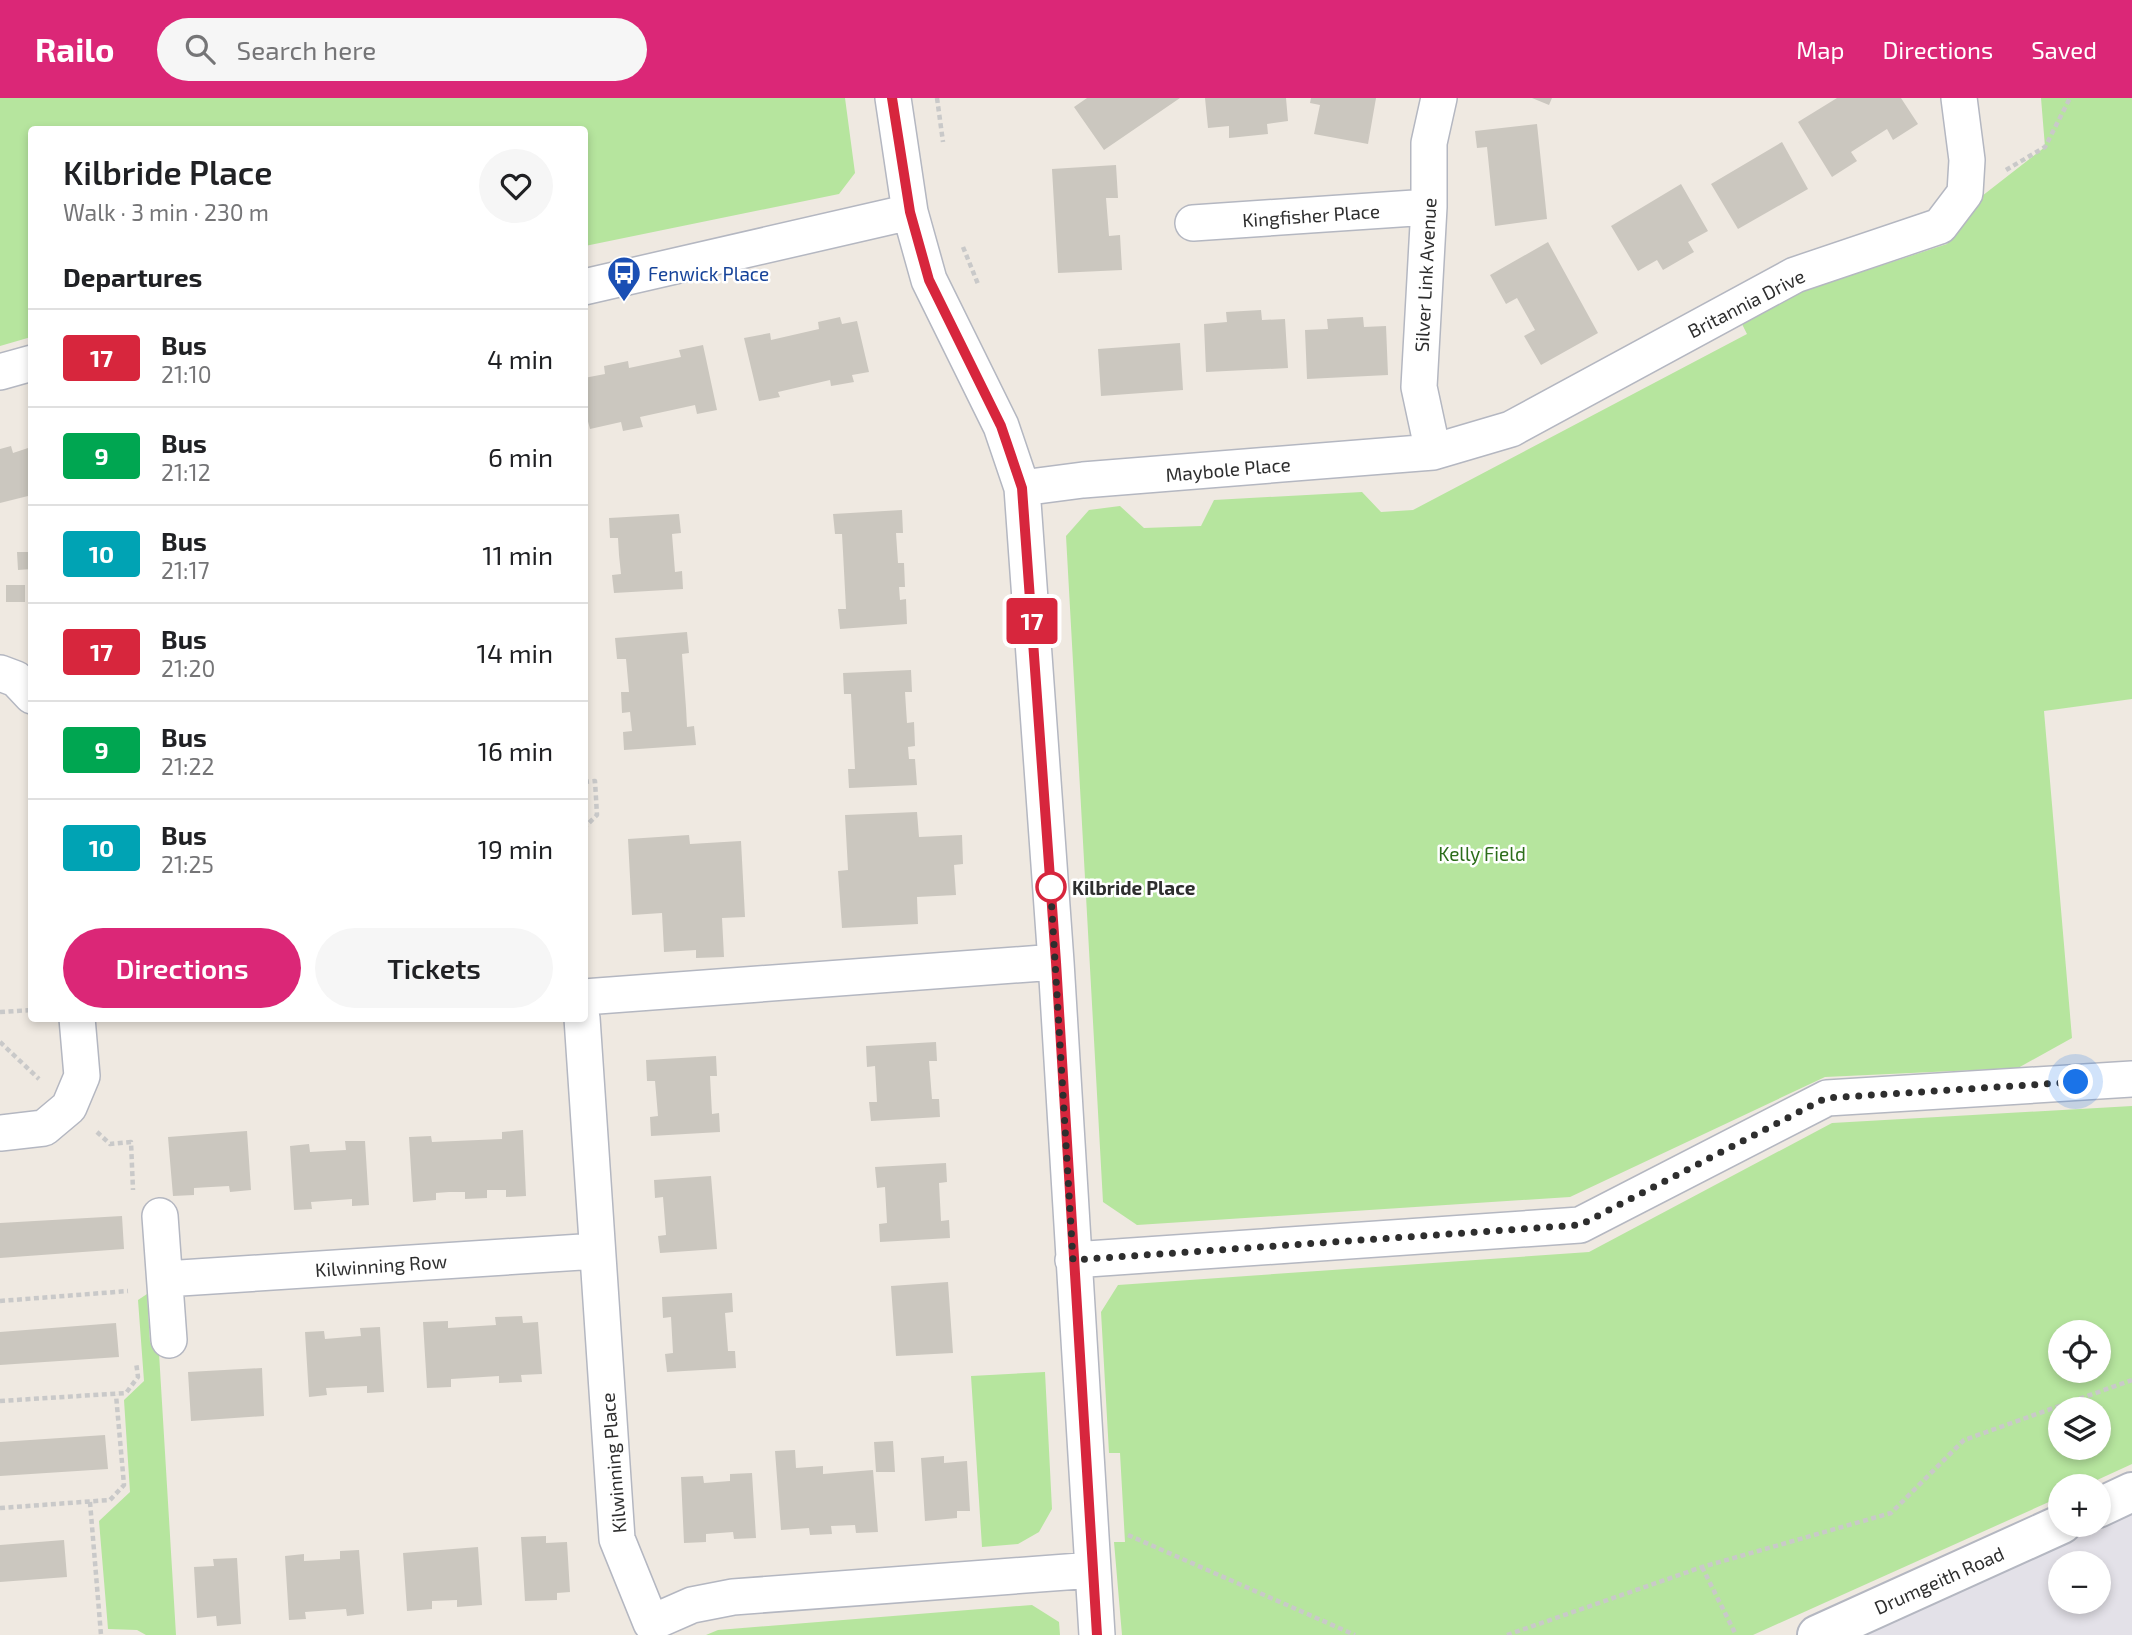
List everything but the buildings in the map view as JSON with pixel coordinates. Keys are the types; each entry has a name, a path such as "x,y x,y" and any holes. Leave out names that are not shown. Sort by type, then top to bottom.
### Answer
{"main road":[{"path":"2111,1502 2132,1492"},
{"name":"Drumgeith Road","path":"1817,1635 2048,1530"}],"street":[{"path":"892,98 910,212 929,280 1001,426 1022,488 1056,962 1097,1635"},
{"name":"Silver Link Avenue","path":"1433,452 1419,387 1429,207 1429,143 1439,98"},
{"path":"1959,98 1967,160 1965,193"},
{"name":"Britannia Drive","path":"1433,452 1511,429 1795,275 1940,226 1965,193"},
{"name":"Kingfisher Place","path":"1193,223 1429,207"},
{"path":"588,286 910,212"},
{"path":"0,372 28,364"},
{"name":"Maybole Place","path":"1022,488 1083,480 1433,452"},
{"path":"0,673 16,679 28,692"},
{"path":"588,997 1056,962"},
{"path":"0,1133 44,1128 69,1107 82,1076 77,1022"},
{"name":"Kilwinning Place","path":"582,1022 617,1539 639,1629 692,1605 733,1597 1093,1570"},
{"path":"1073,1260 1580,1225 1826,1098 2132,1079"},
{"path":"160,1216 169,1340"},
{"name":"Kilwinning Row","path":"165,1279 597,1251"}],"path":[{"path":"937,98 944,149"},
{"path":"1965,193 2045,147 2070,98"},
{"path":"962,243 981,291"},
{"path":"588,782 595,781 597,816 588,824"},
{"path":"0,1012 28,1010"},
{"path":"0,1301 130,1291 165,1279"},
{"path":"1507,1635 1702,1567 1891,1513 1964,1440 2132,1380"},
{"path":"0,1401 116,1395 124,1485 110,1500 0,1508"},
{"path":"90,1502 101,1635"},
{"path":"1089,1517 1355,1635"},
{"path":"1702,1567 1736,1635"}],"shaded area":[{"path":"2132,1492 2132,1635 1817,1635 2048,1530 2048,1537 2111,1537 2111,1512"}],"green space":[{"path":"0,98 845,98 855,173 839,194 588,245 588,126 28,126 28,338 0,346"},
{"name":"Kelly Field","path":"2041,98 2132,98 2132,699 2044,711 2072,1038 2018,1068 1825,1077 1570,1197 1137,1225 1103,1202 1066,536 1089,510 1120,506 1144,528 1201,526 1214,500 1362,492 1381,512 1413,510 1747,334 1741,322 1803,291 1947,244 1982,196 2045,147"},
{"path":"2132,1106 2132,1464 2110,1474 2048,1474 2048,1502 1753,1635 1122,1635 1114,1542 1125,1542 1120,1453 1109,1453 1101,1312 1118,1285 1589,1252 1832,1123"},
{"path":"147,1294 150,1342 159,1353 176,1635 146,1635 137,1630 108,1629 99,1521 130,1492 124,1400 144,1381 138,1300"},
{"path":"1045,1372 1052,1509 1039,1532 1018,1544 982,1547 971,1376"},
{"path":"1032,1605 1059,1622 1060,1635 706,1635 718,1630"}],"bus line":[{"name":"17","path":"892,98 910,212 929,280 1001,426 1022,488 1056,962 1097,1635"}],"place":[{"name":"Fenwick Place","path":"624,303"},
{"name":"Kilbride Place","path":"1051,887"}],"route":[{"path":"1051,887 1050,878 1073,1260 1580,1225 1826,1098 2076,1082"}]}
